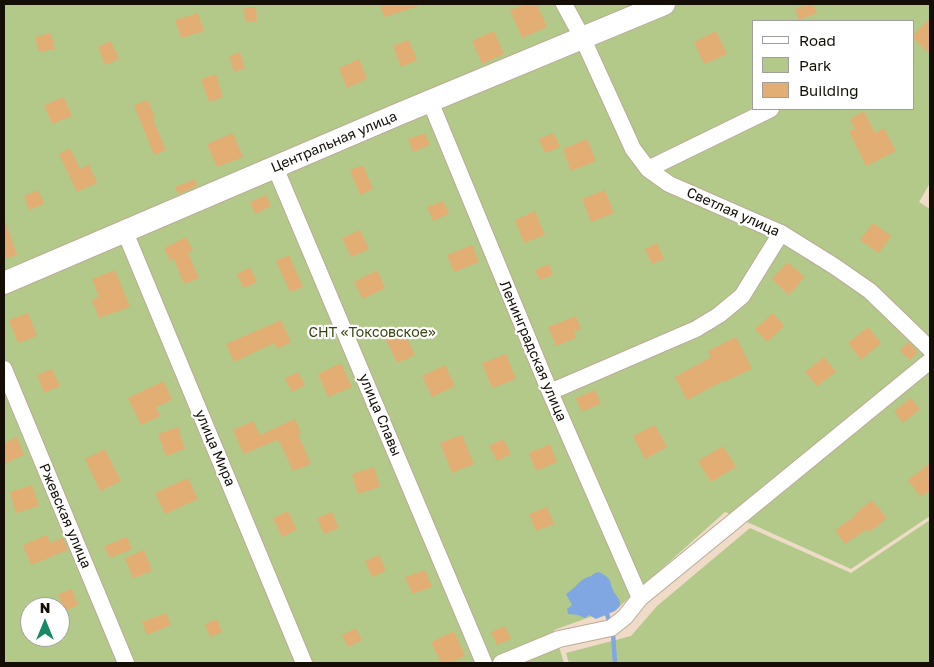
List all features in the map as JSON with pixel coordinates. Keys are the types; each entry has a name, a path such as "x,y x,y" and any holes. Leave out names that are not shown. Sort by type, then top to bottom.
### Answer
{"street":[{"name":"Светлая улица","path":"564,4 583,39 632,149 648,169 669,184 781,233 834,266 870,290 930,349"},
{"name":"Центральная улица","path":"4,283 430,101 664,4"},
{"name":"Ленинградская улица","path":"430,101 550,392 640,598"},
{"path":"648,169 769,110"},
{"name":"улица Славы","path":"275,167 484,663"},
{"name":"улица Мира","path":"125,232 304,663"},
{"path":"550,392 696,329 719,315 742,296 781,233"},
{"path":"501,663 559,639 611,628 625,617 640,598 930,361"},
{"name":"Ржевская улица","path":"4,369 126,663"}],"green space":[{"name":"СНТ «Токсовское»","path":"4,4 930,4 930,183 919,202 930,209 930,516 851,569 725,512 620,606 554,630 564,663 4,663"},
{"path":"930,520 930,663 569,663 566,653 631,636 657,606 750,528 851,573"}],"water":[{"path":"599,572 609,580 620,606 615,611 596,619 589,615 585,618 568,614 567,609 572,605 566,594 587,577"}],"building":[{"path":"380,4 418,4 419,6 384,17"},
{"path":"526,4 537,4 547,27 522,38 510,10"},
{"path":"813,4 817,13 799,20 795,9"},
{"path":"244,7 256,7 257,21 245,22"},
{"path":"198,13 204,31 181,38 175,20"},
{"path":"930,17 930,54 914,39 914,35"},
{"path":"494,31 504,54 482,64 472,41"},
{"path":"716,31 727,54 704,64 694,42"},
{"path":"51,33 55,49 39,52 35,37"},
{"path":"409,40 417,60 401,67 393,46"},
{"path":"111,41 119,59 105,65 98,47"},
{"path":"240,52 245,68 234,72 229,56"},
{"path":"359,59 367,79 347,88 339,68"},
{"path":"216,74 223,97 209,102 201,79"},
{"path":"64,97 72,116 52,124 44,105"},
{"path":"148,100 155,118 153,119 166,150 154,155 134,105"},
{"path":"864,111 875,133 884,128 896,151 866,166 849,131 855,129 850,119"},
{"path":"233,133 243,157 217,167 207,144"},
{"path":"425,133 430,145 413,152 408,139"},
{"path":"554,133 560,147 545,153 539,139"},
{"path":"587,139 596,161 571,171 563,149"},
{"path":"70,148 80,169 89,164 97,183 77,192 59,154"},
{"path":"363,165 373,189 360,195 350,170"},
{"path":"195,179 197,186 178,194 175,187"},
{"path":"38,190 44,204 29,210 24,196"},
{"path":"605,190 614,213 591,222 582,199"},
{"path":"266,195 271,206 255,214 250,202"},
{"path":"443,201 449,214 433,221 427,207"},
{"path":"535,211 545,235 524,243 515,220"},
{"path":"4,223 6,223 17,255 4,259"},
{"path":"873,223 891,236 879,253 860,240"},
{"path":"360,230 369,249 351,257 342,238"},
{"path":"186,237 193,251 188,253 199,278 184,284 174,259 170,261 164,248"},
{"path":"657,243 664,259 652,264 645,249"},
{"path":"472,245 479,262 454,272 447,255"},
{"path":"289,255 303,287 290,292 276,261"},
{"path":"787,262 805,277 789,295 772,279"},
{"path":"549,264 553,275 540,280 535,270"},
{"path":"250,267 257,282 244,288 237,274"},
{"path":"115,270 130,307 99,318 92,300 99,297 92,279"},
{"path":"377,270 385,288 363,299 354,282"},
{"path":"28,313 37,336 18,343 9,320"},
{"path":"773,313 784,326 767,342 755,329"},
{"path":"576,316 581,329 574,332 576,338 556,346 548,327"},
{"path":"281,320 291,342 277,349 274,343 234,362 226,344"},
{"path":"868,327 881,343 861,360 848,343"},
{"path":"403,330 415,355 397,363 385,338"},
{"path":"736,337 752,369 723,381 687,400 675,377 711,357 708,351"},
{"path":"908,342 918,352 910,360 900,351"},
{"path":"506,354 516,379 492,388 482,363"},
{"path":"824,357 836,372 817,386 805,372"},
{"path":"341,363 352,387 328,397 318,374"},
{"path":"445,365 455,386 432,397 422,376"},
{"path":"52,369 60,386 44,393 37,375"},
{"path":"298,372 305,385 292,392 285,378"},
{"path":"164,381 172,400 156,407 160,416 141,425 128,398"},
{"path":"595,390 601,403 582,412 576,398"},
{"path":"911,398 920,409 903,423 894,411"},
{"path":"295,419 301,433 298,434 311,464 293,471 277,440 244,454 233,430 253,421 260,435"},
{"path":"655,425 667,447 645,459 633,436"},
{"path":"178,427 185,449 166,456 158,434"},
{"path":"462,435 474,464 452,473 440,443"},
{"path":"17,437 24,455 4,464 4,443"},
{"path":"503,439 511,454 497,461 489,446"},
{"path":"550,444 557,462 536,471 529,453"},
{"path":"723,446 736,467 711,482 698,461"},
{"path":"105,449 121,481 100,491 85,459"},
{"path":"930,463 930,490 921,497 908,480"},
{"path":"374,467 380,487 358,494 352,474"},
{"path":"188,478 198,499 165,514 155,493"},
{"path":"32,485 39,506 16,513 10,492"},
{"path":"872,500 887,518 870,532 867,529 845,544 835,530 856,515"},
{"path":"547,507 554,524 536,531 529,514"},
{"path":"288,511 297,530 282,537 273,518"},
{"path":"332,512 339,528 324,534 317,518"},
{"path":"47,535 50,543 63,538 68,550 31,565 23,545"},
{"path":"127,537 132,549 110,558 104,546"},
{"path":"144,550 152,571 133,578 125,558"},
{"path":"379,555 386,571 372,577 365,561"},
{"path":"425,570 432,587 412,594 405,577"},
{"path":"72,589 78,605 70,609 70,597 59,597 58,594"},
{"path":"166,613 171,625 147,635 142,622"},
{"path":"217,619 222,632 210,637 205,624"},
{"path":"505,626 511,639 497,645 491,632"},
{"path":"356,628 362,640 348,647 342,635"},
{"path":"454,631 465,656 450,663 441,663 431,642"}],"waterway":[{"path":"607,614 613,634 615,663"}]}
